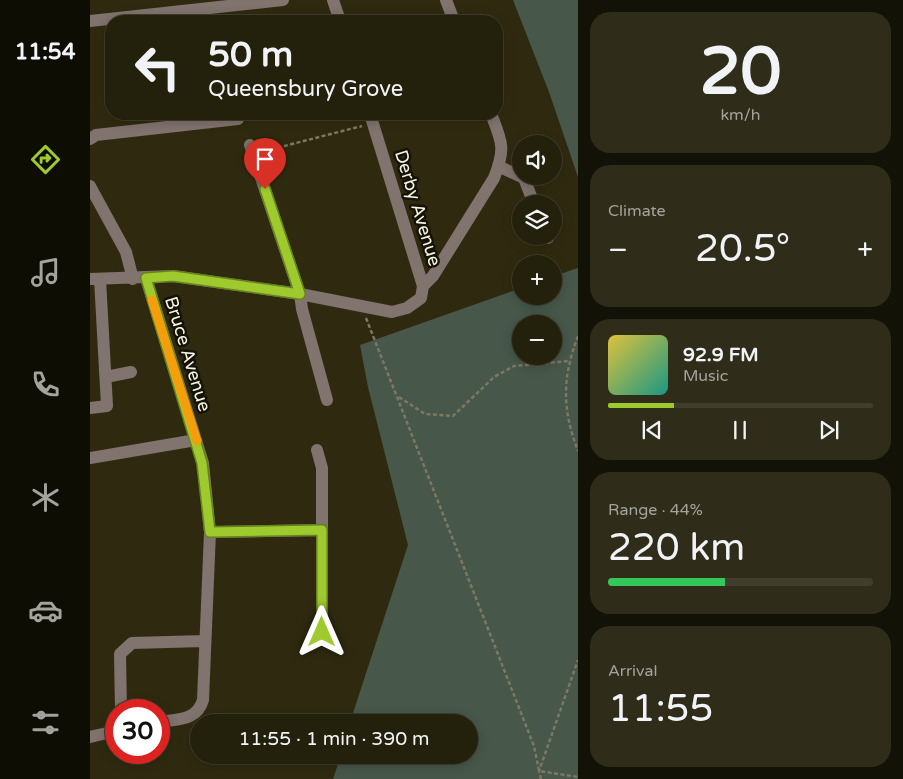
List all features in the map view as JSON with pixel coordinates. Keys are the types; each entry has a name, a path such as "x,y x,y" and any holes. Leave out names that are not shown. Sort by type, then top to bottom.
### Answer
{"street":[{"path":"145,15 283,0"},
{"path":"333,0 338,15"},
{"path":"446,0 452,15"},
{"path":"90,21 105,19"},
{"path":"90,139 96,135 229,120"},
{"name":"Derby Avenue","path":"362,305 392,312 407,308 421,298 423,286 371,120"},
{"path":"423,286 432,276 494,178 502,142 493,120"},
{"path":"252,149 300,294 302,309 327,400"},
{"path":"498,166 524,178 531,195"},
{"name":"Bruce Avenue","path":"90,186 139,278 196,440 202,463 210,532 203,700 200,710 192,717 170,720"},
{"path":"90,408 107,406 106,378 95,279 173,276 362,305"},
{"path":"106,378 131,372"},
{"path":"90,458 196,440"},
{"path":"316,450 322,468 322,632"},
{"path":"210,532 322,530"},
{"path":"121,699 120,654 132,642 204,641"},
{"path":"90,737 105,734"}],"path":[{"path":"252,149 367,120"},
{"path":"362,305 374,340 398,396 534,746 541,779"},
{"path":"578,336 569,361 565,398 570,431 578,451"},
{"path":"398,396 425,414 453,416 494,377 514,366 569,361"},
{"path":"539,771 578,660"},
{"path":"539,771 578,777"}],"green space":[{"path":"513,0 578,0 578,177 549,92"},
{"path":"578,268 578,779 333,779 338,764 478,764 478,714 353,714 408,545 368,387 360,345 512,291 512,305 562,305 562,273"}],"slow traffic":[{"path":"152,300 197,441"}],"route":[{"path":"265,189 300,294 173,276 146,278 202,463 210,532 322,530 322,632"}]}
